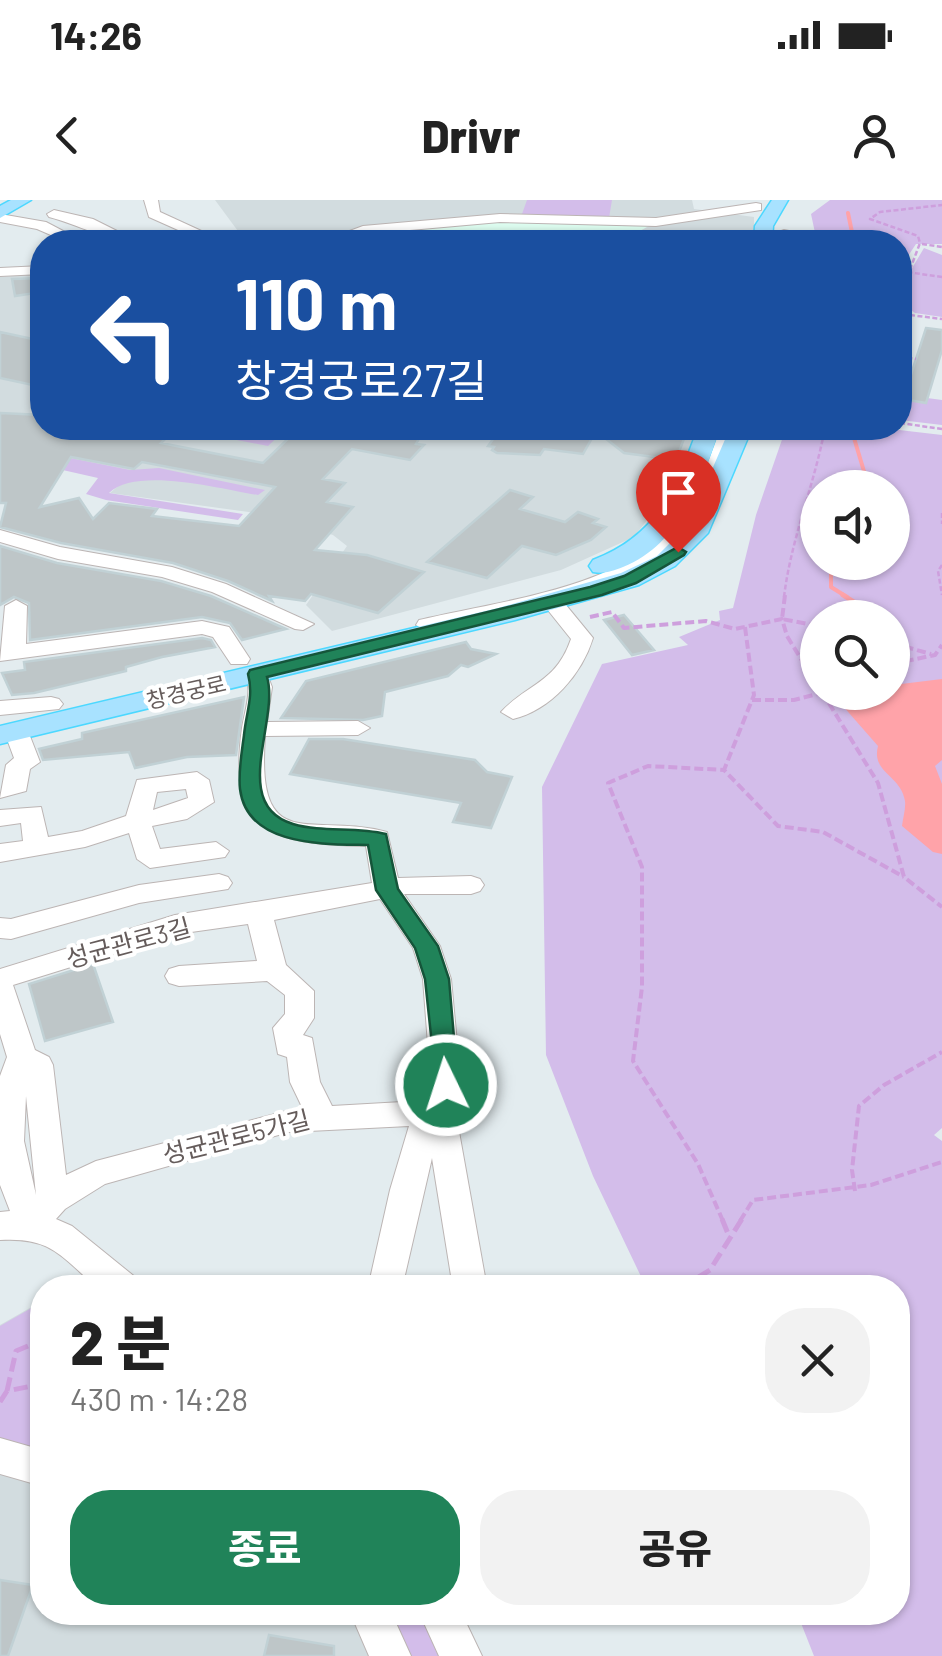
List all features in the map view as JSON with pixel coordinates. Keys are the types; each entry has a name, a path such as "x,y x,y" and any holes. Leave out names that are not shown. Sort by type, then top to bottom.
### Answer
{"main road":[{"path":"0,215 22,200"},
{"path":"781,230 782,200"},
{"path":"764,230 782,200"},
{"name":"창경궁로","path":"4,723 151,699 629,556 676,511 704,440"},
{"name":"창경궁로","path":"4,723 51,704 560,612 678,552 699,528 735,440"}],"street":[{"path":"34,223 82,200"},
{"path":"372,230 500,218 656,222 756,207"},
{"path":"152,212 184,210"},
{"path":"152,212 196,230"},
{"path":"54,214 102,230"},
{"path":"0,215 50,230"},
{"path":"642,230 656,222"},
{"path":"0,272 30,271"},
{"path":"151,699 637,566 657,554 681,529 700,500 725,440"},
{"path":"0,536 58,554 165,571 220,588 303,624"},
{"name":"창경궁로","path":"16,606 8,653 202,628 221,632 248,667"},
{"path":"514,712 554,686 579,652 582,638 560,612"},
{"path":"248,667 262,691 254,729 250,789 268,822 322,837 378,838 387,890 426,946 437,979 446,1085 429,1113 406,1190 388,1275"},
{"path":"0,790 16,786 18,765 28,762 4,723"},
{"path":"254,729 358,728"},
{"path":"0,854 84,839 138,821 178,813 201,802 197,780 146,786 138,821 150,859 216,845 218,920"},
{"path":"0,818 32,813 37,848"},
{"path":"0,928 114,897 168,886 219,882"},
{"name":"성균관로3길","path":"0,983 175,925 410,884 471,885"},
{"path":"168,886 175,925"},
{"path":"77,908 94,950"},
{"path":"258,913 273,970 300,990 299,1018 288,1028 289,1046 301,1046 305,1082 322,1116"},
{"path":"180,976 273,970"},
{"path":"0,983 10,1070 2,1136 9,1178 29,1216 107,1275"},
{"path":"10,1070 38,1065 29,1216"},
{"path":"429,1113 442,1126 468,1275"},
{"name":"성균관로5가길","path":"29,1216 96,1174 185,1146 322,1116 429,1113"},
{"path":"0,1456 30,1465"},
{"path":"376,1625 390,1656"}],"path":[{"path":"929,200 935,205"},
{"path":"900,230 870,220 880,212 942,205"},
{"path":"912,234 918,236 920,243 912,256"},
{"path":"920,243 942,248"},
{"path":"912,273 942,277"},
{"path":"912,314 942,319"},
{"path":"912,358 916,359"},
{"path":"912,424 942,428"},
{"path":"800,660 782,619 788,555 815,481 823,440"},
{"path":"942,513 942,524"},
{"path":"942,565 938,571 942,595"},
{"path":"560,612 612,612 624,628 706,621 735,628 782,619 800,622"},
{"path":"724,770 752,700 745,626"},
{"path":"910,660 935,655 942,645"},
{"path":"910,648 935,655"},
{"path":"752,700 800,698"},
{"path":"833,710 878,783 904,877"},
{"path":"730,1236 698,1164 633,1061 642,987 642,867 608,783 619,774 664,763 724,770 778,826 824,832 904,877 942,907"},
{"path":"855,1191 850,1174 859,1106 884,1085 942,1052"},
{"path":"702,1275 710,1270 753,1200 855,1191 898,1180 942,1162"},
{"path":"0,1402 8,1391 16,1351 30,1345"},
{"path":"8,1391 30,1386"}],"shaded area":[{"path":"215,200 692,200 694,209 754,217 754,230 237,230"},
{"path":"527,200 612,200 609,218 522,214"},
{"path":"830,200 942,200 942,244 916,244 912,250 912,230 814,230 811,214"},
{"path":"500,218 656,222 642,230 408,230"},
{"path":"924,248 942,255 942,317 912,311 912,268"},
{"path":"30,275 30,440 696,440 684,472 634,537 561,570 332,631 306,605 347,546 333,535 263,514 110,493 132,474 0,445 0,277"},
{"path":"927,398 942,400 942,425 912,421 912,399 925,403"},
{"path":"912,432 942,435 942,1128 934,1135 942,1141 942,1656 814,1656 802,1625 910,1625 910,1275 640,1275 593,1176 546,1055 542,787 602,664 688,645 679,637 720,620 719,611 733,608 756,515 782,440 912,440"},
{"path":"237,440 274,440 268,446"},
{"path":"65,457 130,470 159,468 265,490 258,495 158,480 122,485 109,493 243,514 238,520 106,500 86,494 98,478 45,466"},
{"path":"942,679 942,760 935,766 942,784 942,854 933,852 902,826 902,792 882,768 878,746 846,710 910,710 910,683"},
{"path":"30,1308 30,1625 434,1625 450,1656 0,1656 0,1325"},
{"path":"30,1309 30,1465 0,1456 0,1326"},
{"path":"376,1625 426,1625 438,1656 390,1656"}],"building":[{"path":"30,278 30,294 15,296 12,279"},
{"path":"926,328 942,330 942,350 926,403 912,401 912,371"},
{"path":"0,332 30,338 30,384 0,378"},
{"path":"0,413 30,414 30,440 164,440 161,443 263,463 287,440 418,440 416,444 424,445 410,460 352,449 323,479 345,483 327,502 353,507 315,550 367,555 424,572 378,613 311,594 305,601 269,596 272,601 173,563 61,543 0,527 6,503 0,503","holes":["71,457 134,469 142,462 275,487 239,526 152,516 157,509 109,503 93,519 79,498 40,507"]},
{"path":"492,440 591,440 583,454 544,449 540,455 497,453 488,446"},
{"path":"607,440 684,440 676,460 624,453"},
{"path":"510,490 533,497 520,509 565,522 578,512 598,519 593,523 606,527 591,540 556,555 522,546 487,578 427,562"},
{"path":"0,546 57,563 161,581 211,596 286,629 242,640 230,623 202,617 30,640 29,603 14,597 0,605"},
{"path":"624,615 654,650 632,655 604,620"},
{"path":"202,638 211,640 215,647 162,657 126,667 126,671 34,693 12,695 2,673 25,670 24,662"},
{"path":"466,642 471,649 496,654 468,667 461,665 448,676 385,692 382,716 363,720 281,718 306,681"},
{"path":"244,697 236,755 187,757 135,768 129,752 43,760 39,749 82,739 82,733"},
{"path":"309,739 343,739 475,760 487,772 512,777 491,828 453,822 461,803 290,774"},
{"path":"93,964 113,1022 45,1041 29,984"},
{"path":"0,1580 30,1585 8,1656 0,1656"},
{"path":"269,1635 334,1646 334,1656 264,1656"}],"waterway":[{"path":"848,213 852,230"},
{"path":"855,440 864,470"},
{"path":"831,580 831,587 847,597"},
{"path":"843,595 851,600"}],"route":[{"path":"446,1085 437,979 426,946 387,890 378,838 322,837 289,830 268,822 256,806 250,789 254,729 262,691 257,674 596,591 630,579 678,552"}]}
